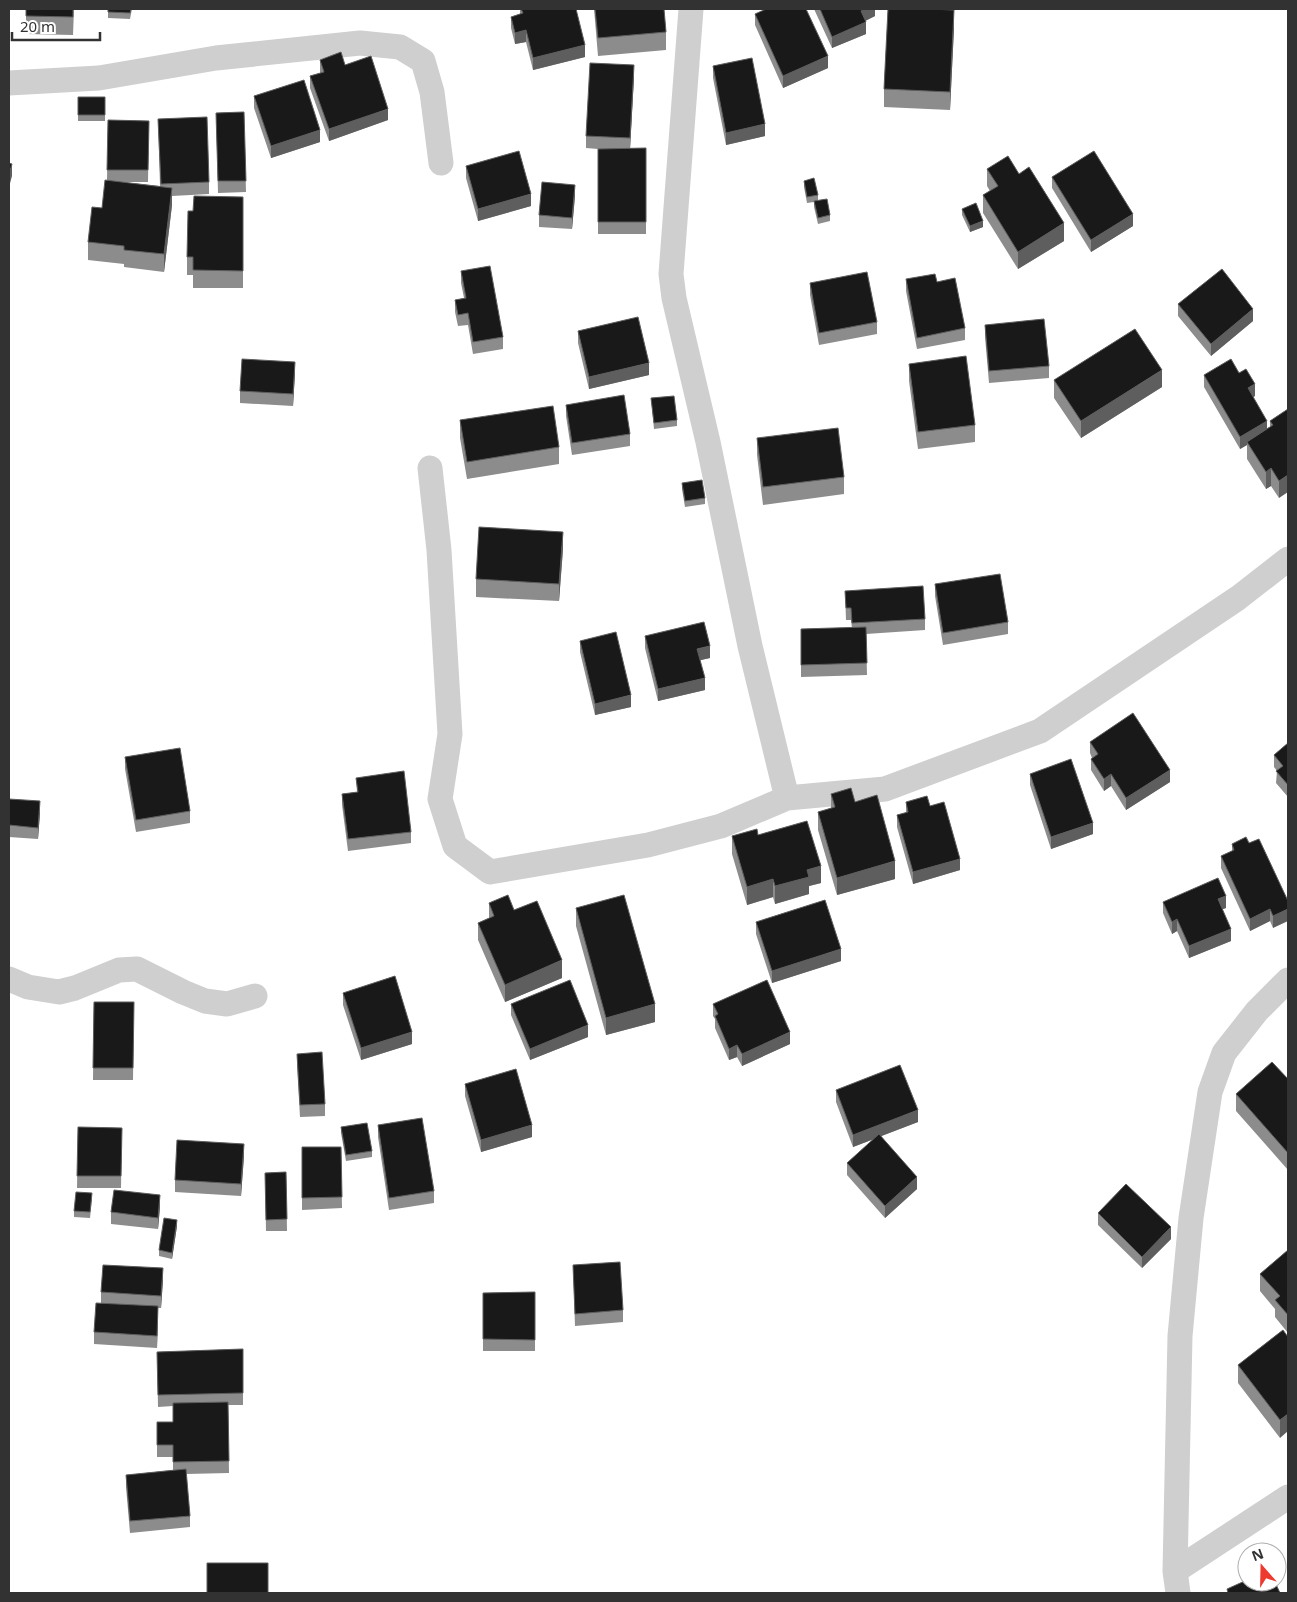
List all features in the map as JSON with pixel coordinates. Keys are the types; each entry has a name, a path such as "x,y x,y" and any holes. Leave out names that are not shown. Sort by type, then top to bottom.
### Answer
{"street":[{"path":"691,9 671,274 674,298 708,442 750,646 787,798"},
{"path":"9,83 99,78 216,58 360,43 400,47 423,61 432,92 441,164"},
{"path":"430,468 439,550 450,734 440,800 455,846 490,872 648,845 721,826 787,798 885,789 1040,731 1238,598 1288,559"},
{"path":"9,979 28,987 59,992 75,988 119,970 137,968 183,992 205,1001 227,1004 255,996"},
{"path":"1176,1582 1180,1336 1191,1218 1210,1092 1224,1053 1257,1011 1288,980"},
{"path":"1176,1582 1288,1496"}],"building":[{"path":"26,9 73,9 73,17 26,16"},
{"path":"108,9 131,9 130,13 108,12"},
{"path":"521,9 576,9 585,45 533,58 526,30 515,33 511,17 523,13"},
{"path":"595,9 664,9 666,32 598,38"},
{"path":"766,9 806,9 828,56 783,76 755,14"},
{"path":"820,9 865,9 861,11 866,22 832,37"},
{"path":"888,9 954,10 950,92 884,89"},
{"path":"341,52 345,65 371,56 388,109 329,129 310,76 324,72 320,60"},
{"path":"752,58 765,124 726,133 713,66"},
{"path":"590,63 634,65 630,138 586,136"},
{"path":"304,80 320,130 271,146 254,96"},
{"path":"78,97 105,97 105,115 78,115"},
{"path":"244,112 246,181 218,181 216,113"},
{"path":"207,117 209,182 161,184 158,119"},
{"path":"108,120 149,121 148,170 107,170"},
{"path":"646,148 646,222 598,222 598,149"},
{"path":"519,151 531,194 478,209 466,166"},
{"path":"1094,151 1133,214 1091,240 1052,177"},
{"path":"1008,156 1019,174 1029,167 1064,223 1018,252 983,195 998,186 987,169"},
{"path":"9,163 12,164 9,175"},
{"path":"814,178 818,195 807,197 804,181"},
{"path":"105,180 172,188 164,254 124,250 124,246 88,242 92,207 102,208"},
{"path":"542,182 575,185 572,218 539,215"},
{"path":"194,196 243,197 243,271 193,270 193,257 187,257 188,211 193,211"},
{"path":"827,199 830,215 818,218 814,201"},
{"path":"976,203 983,221 970,226 962,209"},
{"path":"490,266 503,337 473,342 468,313 458,315 455,300 466,298 461,271"},
{"path":"1222,269 1253,309 1211,344 1178,304"},
{"path":"867,272 877,322 819,333 810,283"},
{"path":"935,274 937,282 955,278 965,328 917,338 906,279"},
{"path":"638,317 649,363 589,377 578,331"},
{"path":"1044,319 1049,366 989,371 985,325"},
{"path":"1135,329 1162,370 1081,421 1054,380"},
{"path":"966,356 975,425 918,432 909,364"},
{"path":"242,359 295,362 293,394 240,391"},
{"path":"1231,359 1239,373 1246,369 1255,384 1248,388 1267,421 1240,437 1204,375"},
{"path":"624,395 630,434 572,443 566,405"},
{"path":"674,396 677,420 654,423 651,398"},
{"path":"553,406 559,447 467,462 460,420"},
{"path":"1288,409 1288,475 1279,481 1271,468 1266,472 1247,442 1273,425 1270,421"},
{"path":"838,428 844,477 763,487 757,438"},
{"path":"702,480 705,498 685,501 682,483"},
{"path":"479,527 563,532 559,584 476,579"},
{"path":"1000,574 1008,622 943,633 935,584"},
{"path":"923,586 925,619 852,623 851,608 846,608 845,591"},
{"path":"704,622 710,646 697,649 705,678 658,689 645,636"},
{"path":"866,627 867,663 801,665 801,629"},
{"path":"616,632 631,695 595,704 580,641"},
{"path":"1133,713 1170,770 1126,798 1111,774 1104,779 1091,759 1098,754 1090,742"},
{"path":"1288,743 1288,785 1276,771 1283,766 1274,755"},
{"path":"180,748 190,811 136,820 125,757"},
{"path":"1071,759 1093,823 1051,837 1030,774"},
{"path":"404,771 411,832 348,839 342,794 358,792 356,778"},
{"path":"851,788 855,802 877,795 895,861 837,878 818,812 835,807 831,794"},
{"path":"927,796 930,806 944,802 960,859 913,872 897,815 908,812 906,802"},
{"path":"9,799 40,801 38,828 9,825"},
{"path":"807,821 821,866 807,870 809,877 775,886 773,879 747,887 732,836 757,829 758,835"},
{"path":"1246,837 1249,843 1259,839 1288,901 1288,909 1273,916 1270,909 1250,919 1221,856 1234,850 1232,844"},
{"path":"1218,878 1226,896 1218,899 1231,929 1189,946 1177,919 1172,922 1163,902"},
{"path":"508,895 514,910 537,901 562,960 505,985 478,923 494,916 489,903"},
{"path":"624,895 655,1004 606,1018 576,908"},
{"path":"825,900 841,949 772,971 756,922"},
{"path":"395,976 412,1032 361,1048 343,993"},
{"path":"570,980 588,1025 530,1049 511,1004"},
{"path":"767,980 790,1032 742,1054 737,1045 729,1049 715,1016 718,1014 713,1004"},
{"path":"94,1002 134,1002 133,1068 93,1068"},
{"path":"322,1052 325,1104 300,1105 297,1054"},
{"path":"1272,1062 1288,1079 1288,1153 1236,1094"},
{"path":"900,1065 918,1110 853,1135 836,1090"},
{"path":"516,1069 532,1125 481,1140 465,1084"},
{"path":"422,1118 434,1191 389,1198 378,1125"},
{"path":"367,1123 372,1151 346,1155 341,1127"},
{"path":"78,1127 122,1128 121,1176 77,1176"},
{"path":"879,1134 917,1177 885,1206 847,1163"},
{"path":"177,1140 244,1144 241,1184 175,1180"},
{"path":"302,1147 341,1147 342,1197 302,1198"},
{"path":"286,1172 287,1219 266,1220 265,1173"},
{"path":"1126,1184 1171,1227 1142,1257 1098,1213"},
{"path":"114,1190 160,1195 158,1218 111,1212"},
{"path":"76,1192 92,1193 90,1212 74,1211"},
{"path":"164,1218 177,1220 172,1253 159,1250"},
{"path":"1288,1250 1288,1315 1275,1300 1280,1296 1260,1274"},
{"path":"620,1262 623,1310 575,1314 573,1265"},
{"path":"103,1265 163,1268 161,1296 101,1292"},
{"path":"535,1292 535,1340 483,1339 483,1293"},
{"path":"96,1303 158,1306 157,1336 94,1332"},
{"path":"1283,1330 1288,1337 1288,1414 1280,1420 1238,1365"},
{"path":"243,1349 243,1393 158,1395 157,1352"},
{"path":"228,1402 229,1461 173,1462 173,1445 157,1445 157,1422 173,1422 173,1403"},
{"path":"186,1469 190,1516 130,1521 126,1475"},
{"path":"207,1563 268,1563 268,1593 207,1593"},
{"path":"1237,1584 1237,1592 1280,1593 1228,1593 1227,1589"}]}
